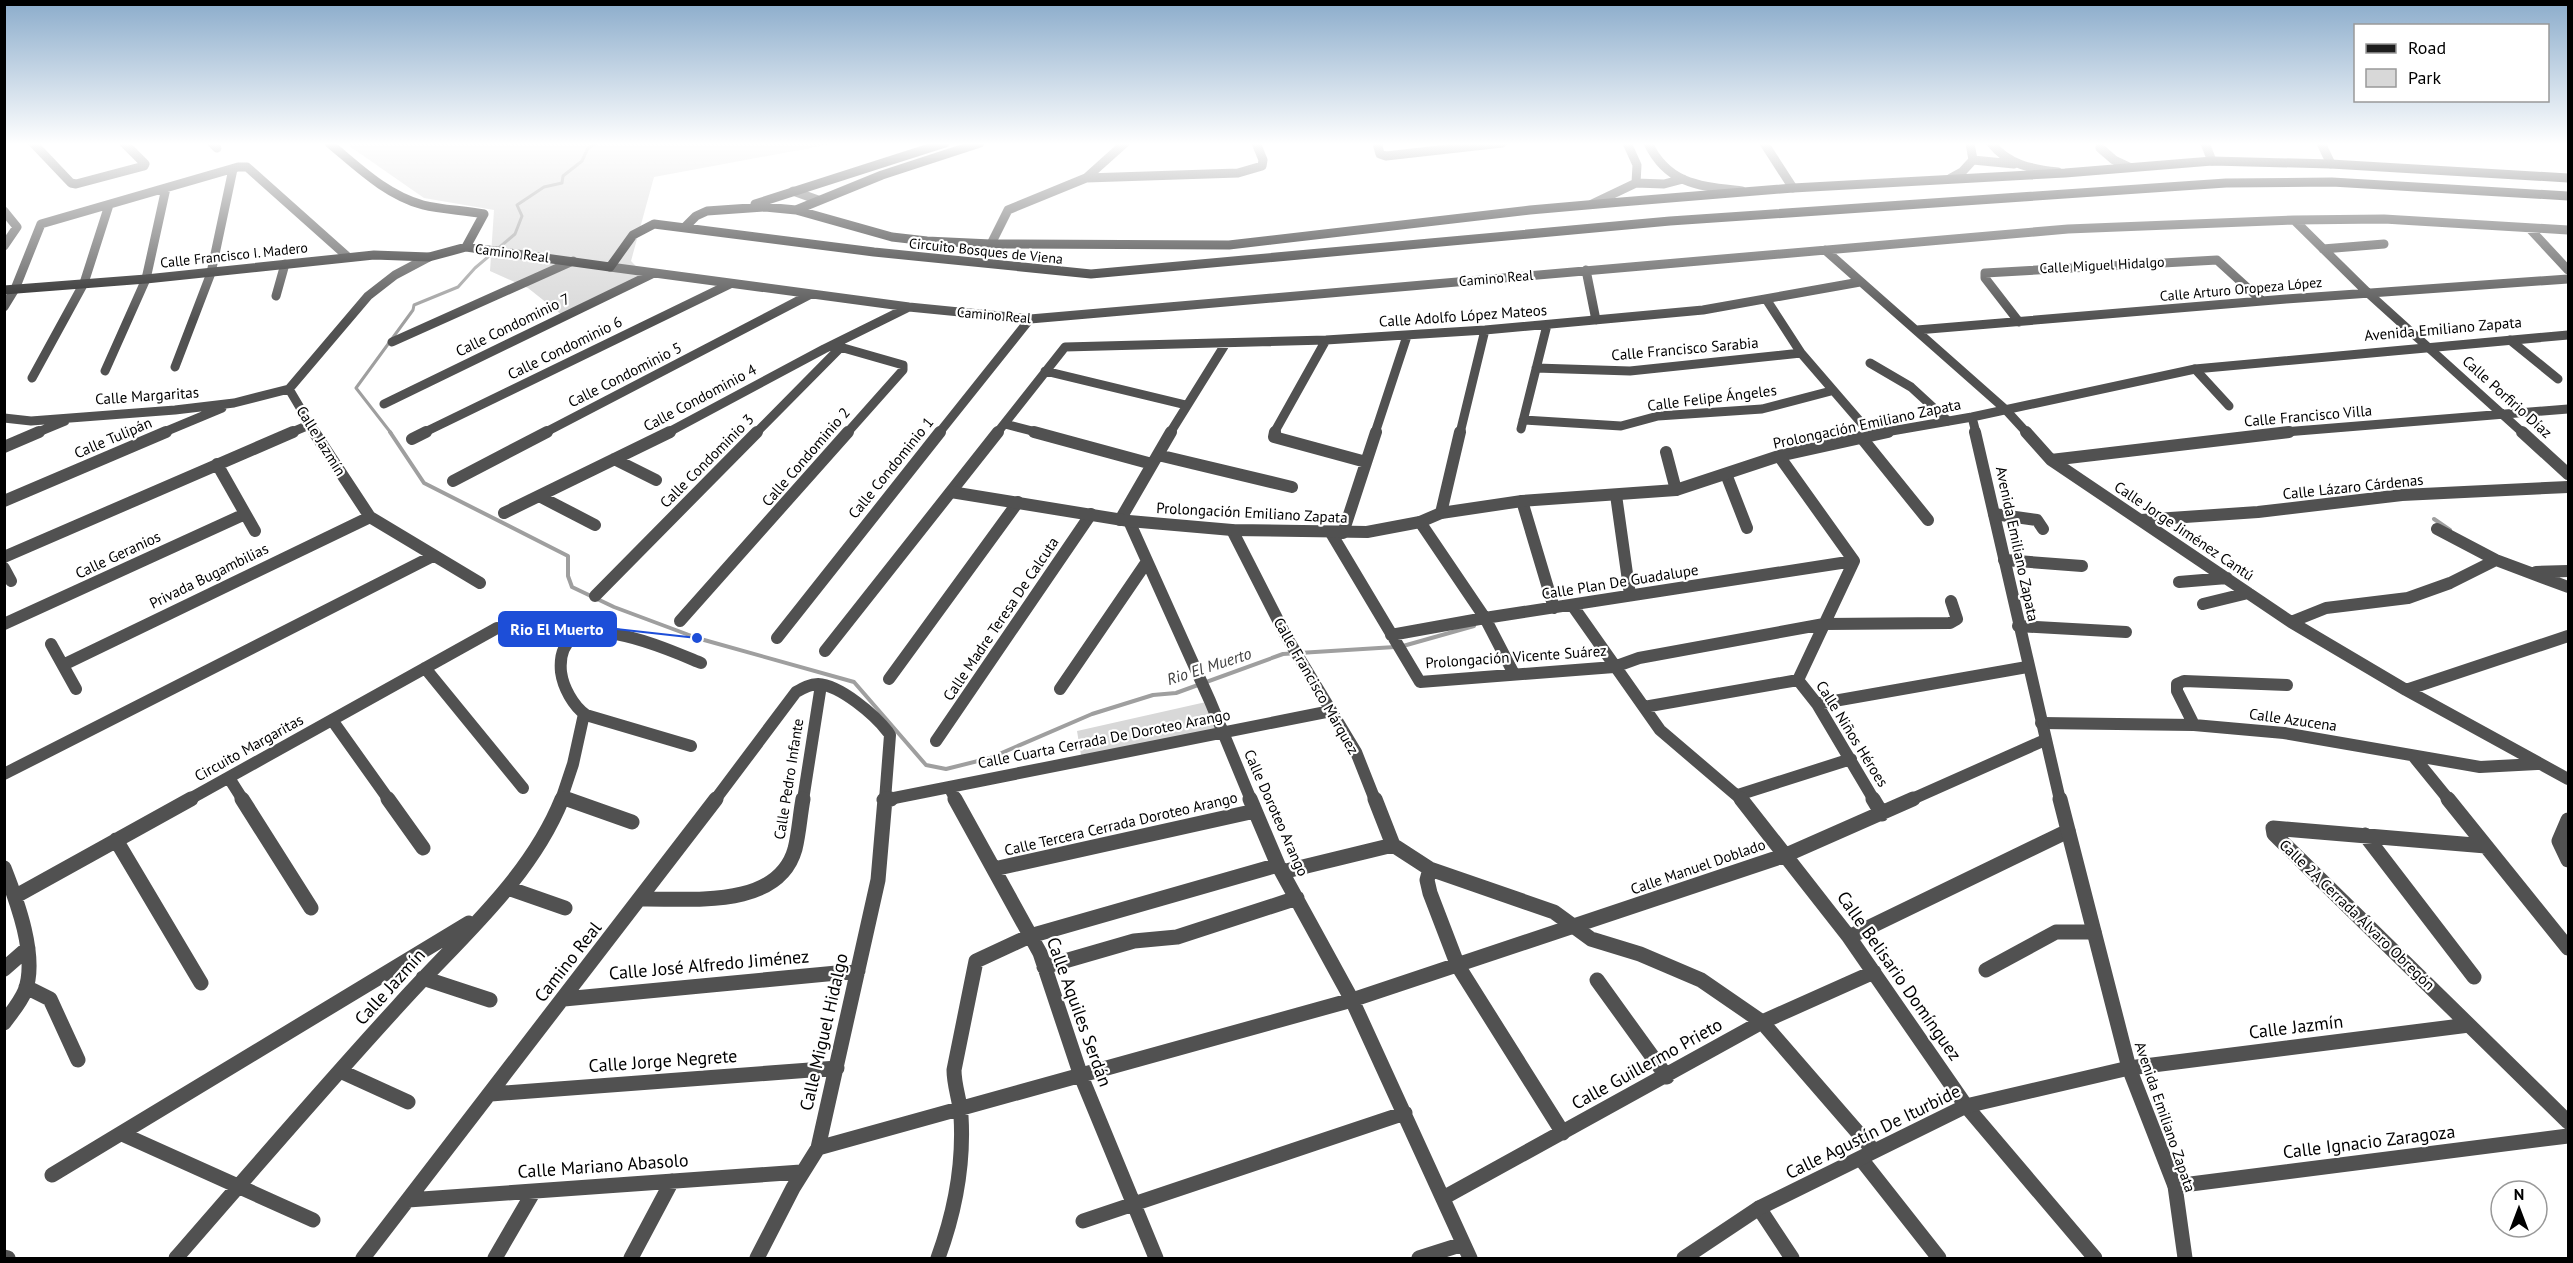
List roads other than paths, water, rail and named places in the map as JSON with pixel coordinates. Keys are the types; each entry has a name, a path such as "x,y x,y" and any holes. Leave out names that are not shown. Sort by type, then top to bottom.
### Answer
{"main road":[{"name":"Camino Real","path":"413,202 442,209 484,214 469,248 610,267"},
{"path":"747,207 763,202"},
{"path":"796,210 815,202"},
{"name":"Circuito Bosques de Viena","path":"685,227 696,216 707,211 747,207 796,210 892,237 991,244 1229,245 1490,215 1628,202"},
{"name":"Circuito Bosques de Viena","path":"685,227 874,252 1091,274 1670,221 1959,202"},
{"path":"1490,215 1487,222 1490,228 1506,237"},
{"path":"1434,222 1442,227 1444,232 1435,244"},
{"path":"610,267 638,228 654,224 685,227"},
{"path":"843,247 855,241 863,228"},
{"path":"874,252 874,244 892,237"},
{"name":"Calle Francisco I. Madero","path":"10,289 211,273 374,255 429,257 469,248"}],"street":[{"path":"4,307 10,289 41,224 119,202"},
{"path":"105,371 146,279 163,202"},
{"path":"175,367 211,273 226,202"},
{"path":"286,202 348,257"},
{"path":"991,244 1008,210 1028,202"},
{"path":"1590,205 1597,202"},
{"path":"32,378 84,283 109,205"},
{"path":"4,211 16,222 16,227 4,246"},
{"name":"Camino Real","path":"610,267 909,308 1029,319 2068,229 2294,220 2384,219 2568,230"},
{"name":"Calle Porfirio Díaz","path":"2294,220 2368,293 2568,474"},
{"path":"2529,228 2568,270"},
{"path":"2323,249 2384,244"},
{"name":"Calle Jorge Jiménez Cantú","path":"1826,250 2005,409 2051,460 2291,622 2406,690 2568,779"},
{"name":"Calle Jazmín","path":"429,257 381,285 368,296 290,389 309,425 370,517 480,583"},
{"name":"Calle Miguel Hidalgo","path":"2019,322 1985,278 1985,273 2217,260 2262,301"},
{"path":"392,342 573,261"},
{"path":"276,296 285,264"},
{"path":"1586,270 1596,320"},
{"name":"Calle Condominio 7","path":"384,404 655,273"},
{"name":"Calle Arturo Oropeza López","path":"1917,330 2262,301 2568,279"},
{"name":"Calle Adolfo López Mateos","path":"1045,371 1065,347 1326,340 1547,325 1703,310 1860,282"},
{"name":"Calle Condominio 6","path":"412,439 730,284"},
{"name":"Calle Condominio 5","path":"453,481 811,294"},
{"path":"1766,299 1801,352 1928,520"},
{"name":"Calle Condominio 4","path":"504,513 690,422 909,308"},
{"name":"Calle Condominio 1","path":"777,638 1029,319"},
{"name":"Calle Felipe Ángeles","path":"1547,325 1522,425 1621,426 1658,416 1762,409 1831,391"},
{"path":"1441,513 1485,330"},
{"name":"Avenida Emiliano Zapata","path":"2185,1258 2175,1186 2129,1068 2044,740 1972,417 2195,369 2568,335"},
{"path":"1392,637 1337,533 1366,462 1407,336"},
{"path":"1326,340 1274,437 1366,462"},
{"path":"2510,340 2558,380"},
{"path":"1124,521 1155,459 1226,343"},
{"name":"Calle Condominio 3","path":"595,596 837,346"},
{"name":"Calle Condominio 2","path":"680,621 903,370 903,365 897,362 837,346"},
{"name":"Calle Francisco Sarabia","path":"1536,368 1617,372 1801,352"},
{"path":"1870,363 1911,387 1948,422"},
{"path":"2195,369 2229,406"},
{"path":"825,651 1045,371 1186,405"},
{"name":"Calle Margaritas","path":"4,418 31,421 176,410 234,403 290,389"},
{"name":"Calle Tulipán","path":"4,501 234,403"},
{"name":"Calle Francisco Villa","path":"2051,460 2276,433 2568,409"},
{"path":"4,447 77,416"},
{"name":"Prolongación Emiliano Zapata","path":"951,492 1124,521 1232,530 1367,532 1420,522 1441,513 1522,501 1676,490 1779,456 1866,436 1972,417"},
{"path":"1005,424 1155,459 1292,487"},
{"path":"4,557 309,425"},
{"path":"1666,452 1676,490"},
{"path":"1779,456 1854,561"},
{"path":"614,459 656,480"},
{"path":"217,464 255,531"},
{"path":"1726,474 1747,528"},
{"name":"Calle Lázaro Cárdenas","path":"2141,520 2258,512 2402,495 2568,487"},
{"path":"1616,495 1630,594"},
{"path":"539,496 595,525"},
{"path":"1522,501 1554,608"},
{"path":"889,679 1018,502"},
{"name":"Calle Geranios","path":"4,624 245,514"},
{"name":"Calle Madre Teresa De Calcuta","path":"936,741 1091,514"},
{"path":"1994,514 2037,520 2043,529"},
{"name":"Privada Bugambilias","path":"63,664 370,517"},
{"name":"Calle Doroteo Arango","path":"1124,521 1193,663 1280,868 1352,1000 1466,1251"},
{"path":"1420,522 1485,618 1514,674"},
{"path":"2437,529 2495,562 2568,587"},
{"name":"Calle Francisco Márquez","path":"1232,530 1294,650 1356,752 1393,845"},
{"path":"4,774 433,556"},
{"path":"2004,560 2082,566"},
{"name":"Calle Plan De Guadalupe","path":"1392,637 1485,618 1630,594 1854,561"},
{"name":"Calle Niños Héroes","path":"1854,561 1798,680 1817,704 1882,814"},
{"path":"2291,622 2326,608 2408,598 2495,562"},
{"path":"1060,688 1146,563"},
{"path":"4,568 11,581"},
{"path":"2529,573 2568,570"},
{"path":"2179,582 2227,578"},
{"path":"2204,604 2248,593"},
{"name":"Prolongación Vicente Suárez","path":"1392,637 1420,682 1614,667 1640,658 1824,624 1950,623 1957,619 1951,601"},
{"name":"Calle Belisario Domínguez","path":"1572,605 1660,730 1738,795 1849,937 1966,1106 2095,1258"},
{"path":"2018,626 2126,633"},
{"name":"Circuito Margaritas","path":"16,896 497,628"},
{"path":"692,746 585,714 568,692 561,677 563,653 568,640 574,635 581,632 597,632 627,635 701,663"},
{"path":"2406,690 2568,636"},
{"path":"51,644 76,689"},
{"path":"1817,704 2027,667"},
{"path":"425,668 523,788"},
{"path":"1644,707 1798,680"},
{"path":"2194,725 2177,690 2177,684 2184,681 2287,685"},
{"name":"Camino Real","path":"363,1258 801,688 821,685"},
{"name":"Calle Miguel Hidalgo","path":"757,1258 801,1172 818,1148 878,880 890,735 845,693 836,688 821,685"},
{"name":"Calle Pedro Infante","path":"641,899 740,896 753,893 785,868 795,849 821,685"},
{"name":"Calle Cuarta Cerrada De Doroteo Arango","path":"884,800 1331,711"},
{"name":"Calle Jazmín","path":"176,1258 423,978 508,888 541,842 564,797 577,756 585,714"},
{"path":"332,720 423,848"},
{"name":"Calle Azucena","path":"2041,723 2194,725 2284,733 2480,767 2538,764"},
{"name":"Calle Manuel Doblado","path":"1081,1076 1352,1000 1786,855 2044,740"},
{"path":"2414,757 2568,948"},
{"path":"1738,795 1851,759"},
{"path":"229,778 311,908"},
{"name":"Calle Aquiles Serdán","path":"949,787 1030,936 1044,967 1081,1076 1156,1258"},
{"path":"564,797 632,822"},
{"name":"Calle Tercera Cerrada Doroteo Arango","path":"994,869 1255,811"},
{"path":"2568,820 2559,841 2568,860"},
{"name":"Calle 2A Cerrada Álvaro Obregón","path":"2469,1025 2274,834 2273,828 2486,846"},
{"path":"1849,937 2068,831"},
{"path":"2365,836 2474,977"},
{"path":"116,840 201,983"},
{"path":"938,1258 947,1236 960,1169 961,1109 954,1084 956,1060 976,961 1030,936 1280,868 1393,845 1430,869 1554,912 1591,939 1640,954 1701,980 1762,1022 1867,1155 1939,1258"},
{"path":"4,868 16,896 27,948 26,987 4,1023"},
{"path":"1430,869 1427,880 1430,893 1458,966 1563,1133"},
{"path":"508,888 566,908"},
{"path":"1044,967 1134,941 1177,937 1297,898"},
{"path":"52,1175 486,913"},
{"path":"1986,970 2056,932 2094,932"},
{"path":"4,969 27,948"},
{"name":"Calle José Alfredo Jiménez","path":"564,999 858,971"},
{"name":"Calle Guillermo Prieto","path":"1443,1198 1667,1077 1762,1022 1874,972"},
{"path":"423,978 490,1000"},
{"path":"1597,980 1667,1077"},
{"path":"26,987 50,999 78,1060"},
{"path":"2469,1025 2568,1122"},
{"name":"Calle Jazmín","path":"2129,1068 2469,1025"},
{"name":"Calle Jorge Negrete","path":"491,1094 837,1068"},
{"name":"Calle Agustín De Iturbide","path":"1683,1258 1760,1208 1966,1106 2129,1068"},
{"path":"340,1071 408,1102"},
{"path":"818,1148 1081,1076"},
{"path":"1083,1221 1405,1113"},
{"path":"122,1134 313,1220"},
{"name":"Calle Ignacio Zaragoza","path":"2175,1186 2568,1136"},
{"name":"Calle Mariano Abasolo","path":"408,1200 801,1172"},
{"path":"631,1258 672,1181"},
{"path":"495,1258 534,1191"},
{"path":"1760,1208 1792,1258"},
{"path":"1419,1258 1466,1251"}],"waterway":[{"name":"Rio El Muerto","path":"391,433 356,388 413,310 414,305 458,287 475,268 515,234 522,216 517,205 522,202"},
{"name":"Rio El Muerto","path":"390,432 424,483 568,556 568,576 572,587 614,607 697,638 854,682 926,765 946,769 990,758 1092,714 1153,695 1176,693 1283,654 1395,647"},
{"path":"2434,519 2450,530"},
{"name":"Rio El Muerto","path":"1403,646 1474,626"}],"place":[{"name":"Rio El Muerto","path":"697,638"}]}
